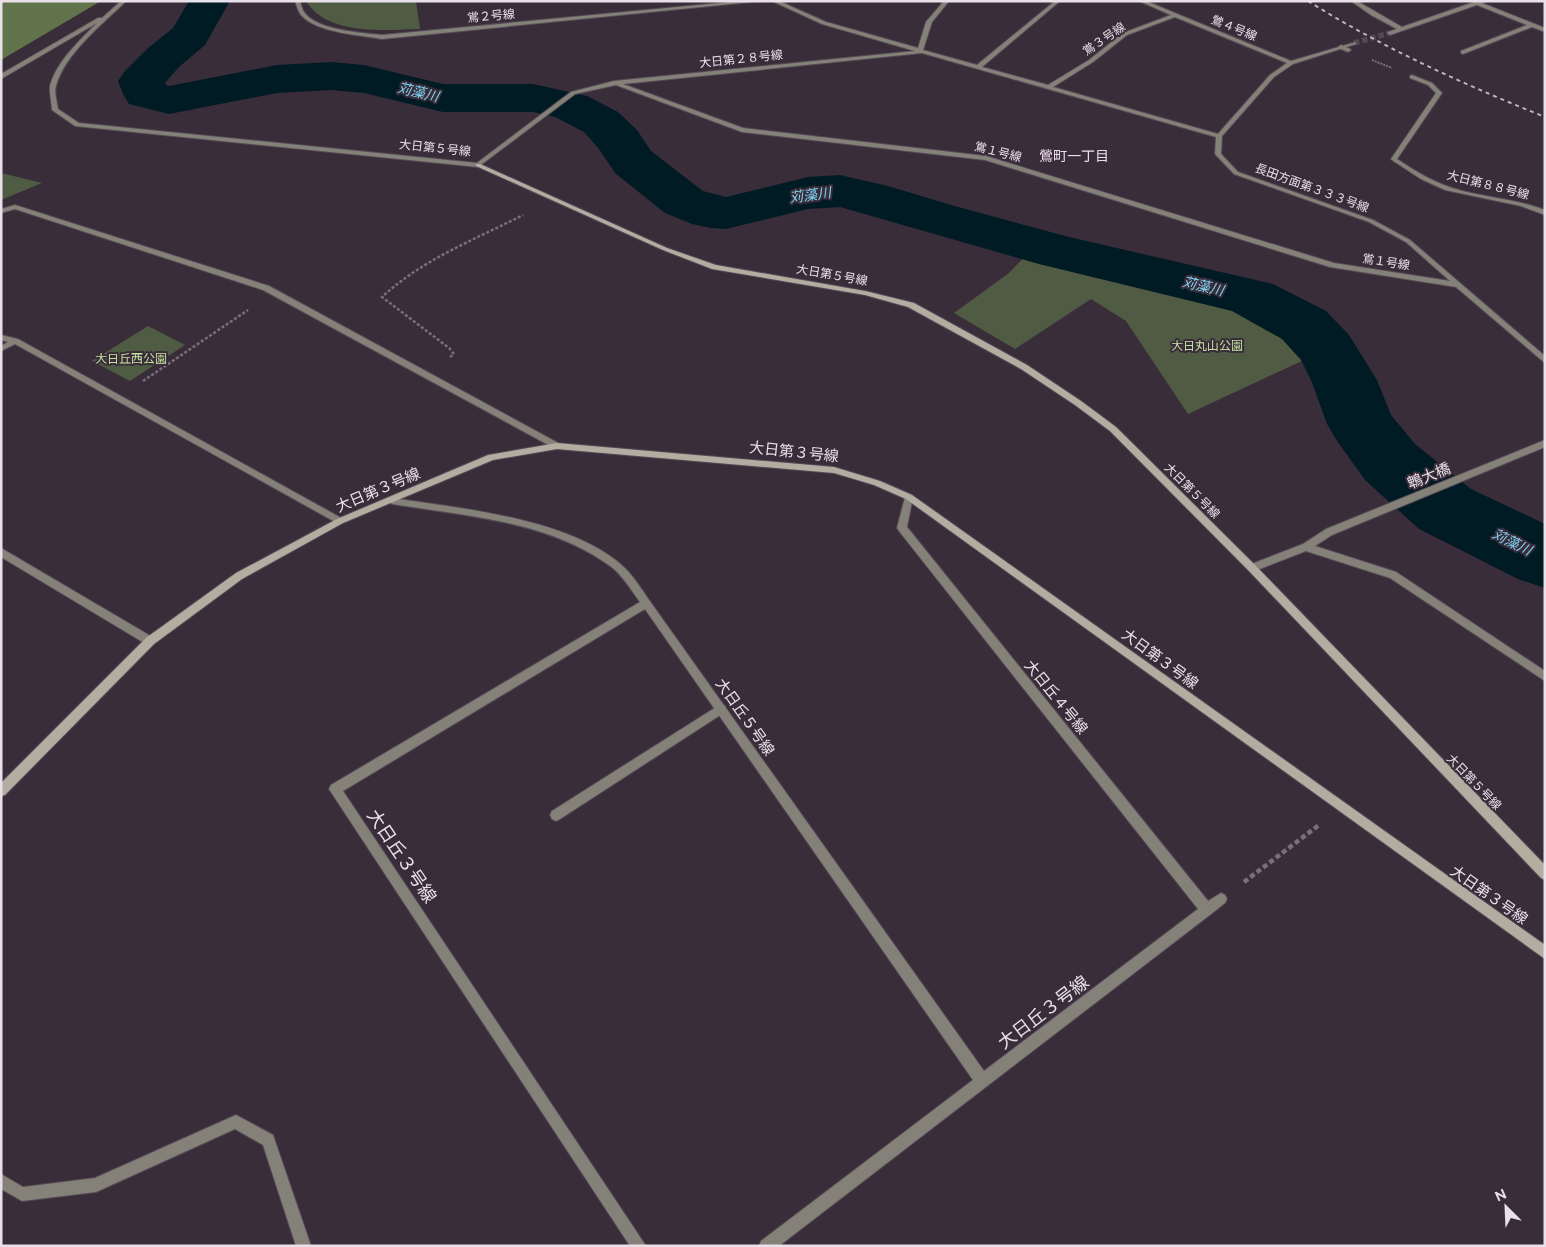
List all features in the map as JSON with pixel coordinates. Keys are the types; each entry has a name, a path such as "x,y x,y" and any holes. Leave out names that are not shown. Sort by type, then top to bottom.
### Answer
{"street":[{"name":"大日第５号線","path":"124,1 109,13 65,62 53,88 55,110 78,125 478,165 665,249 715,267 865,293 911,305 1024,367 1078,402 1106,424 1252,568 1545,874"},
{"name":"鴬２号線","path":"297,1 304,16 324,26 347,32 382,37 758,1"},
{"path":"774,1 824,23 1219,136 1272,76 1291,62 1354,43"},
{"path":"920,52 929,22 947,1"},
{"path":"977,68 1058,1"},
{"name":"鶯４号線","path":"1142,1 1291,62"},
{"path":"1353,1 1402,29"},
{"path":"1457,1 1465,6"},
{"path":"1390,33 1484,1"},
{"path":"1475,3 1545,30"},
{"path":"1,77 109,13"},
{"name":"鴬３号線","path":"1047,88 1090,61 1125,34 1176,15"},
{"path":"1463,52 1532,25"},
{"path":"1341,47 1348,50"},
{"name":"大日第２８号線","path":"478,165 573,93 614,83 920,52"},
{"name":"大日第８８号線","path":"1412,77 1430,84 1439,93 1394,160 1418,176 1456,191 1499,198 1534,208 1545,214"},
{"name":"鴬１号線","path":"614,83 742,130 986,158 1332,265 1460,285"},
{"name":"長田方面第３３３号線","path":"1219,136 1218,154 1236,173 1371,221 1408,241 1545,360"},
{"path":"1,211 15,207 266,288 558,446"},
{"path":"1,337 14,341 340,521"},
{"path":"1,349 14,341"},
{"name":"鵯大橋","path":"1252,568 1306,547 1329,532 1542,444"},
{"name":"大日第３号線","path":"1,791 150,641 239,576 340,521 392,501 491,457 558,446 834,470 877,483 909,497 1545,953"},
{"name":"大日丘４号線","path":"909,497 902,528 1207,910"},
{"name":"大日丘５号線","path":"392,501 503,520 566,537 613,562 646,602 983,1082"},
{"path":"1306,547 1393,575 1545,677"},
{"path":"1,552 150,641"},
{"name":"大日丘３号線","path":"639,1246 335,790 646,602"},
{"path":"556,815 721,709"},
{"name":"大日丘３号線","path":"766,1246 1221,900"},
{"path":"1,1181 22,1194 96,1185 236,1122 268,1140 304,1246"}],"path":[{"path":"1348,50 1412,77"},
{"path":"449,348 382,297 397,282 421,266 488,233"},
{"path":"160,370 249,309"},
{"path":"1221,900 1341,808"}],"green space":[{"path":"1,1 101,1 1,60"},
{"path":"306,1 416,1 420,29 374,30 342,26 315,12"},
{"path":"1,173 42,183 1,200"},
{"name":"大日丸山公園","path":"1032,249 1243,301 1292,328 1311,346 1306,359 1188,414 1126,321 1091,299 1015,349 954,313 1009,273"},
{"name":"大日丘西公園","path":"148,326 185,345 130,381 92,361"}],"waterway":[{"name":"苅藻川","path":"210,1 190,36 163,58 141,81 146,94 169,100 277,79 331,76 364,79 443,98 533,98 570,106 601,122 619,141 633,162 684,202 711,212 726,213 808,193 840,191 869,197 932,217 1059,252 1252,297 1304,325 1327,350 1344,380 1361,424 1390,462 1445,509 1545,558"}],"tunnel":[{"path":"1354,43 1390,33"}],"railway":[{"path":"1308,1 1394,50 1484,92 1545,117"}],"district":[{"name":"鶯町一丁目","path":"1074,156"}]}
